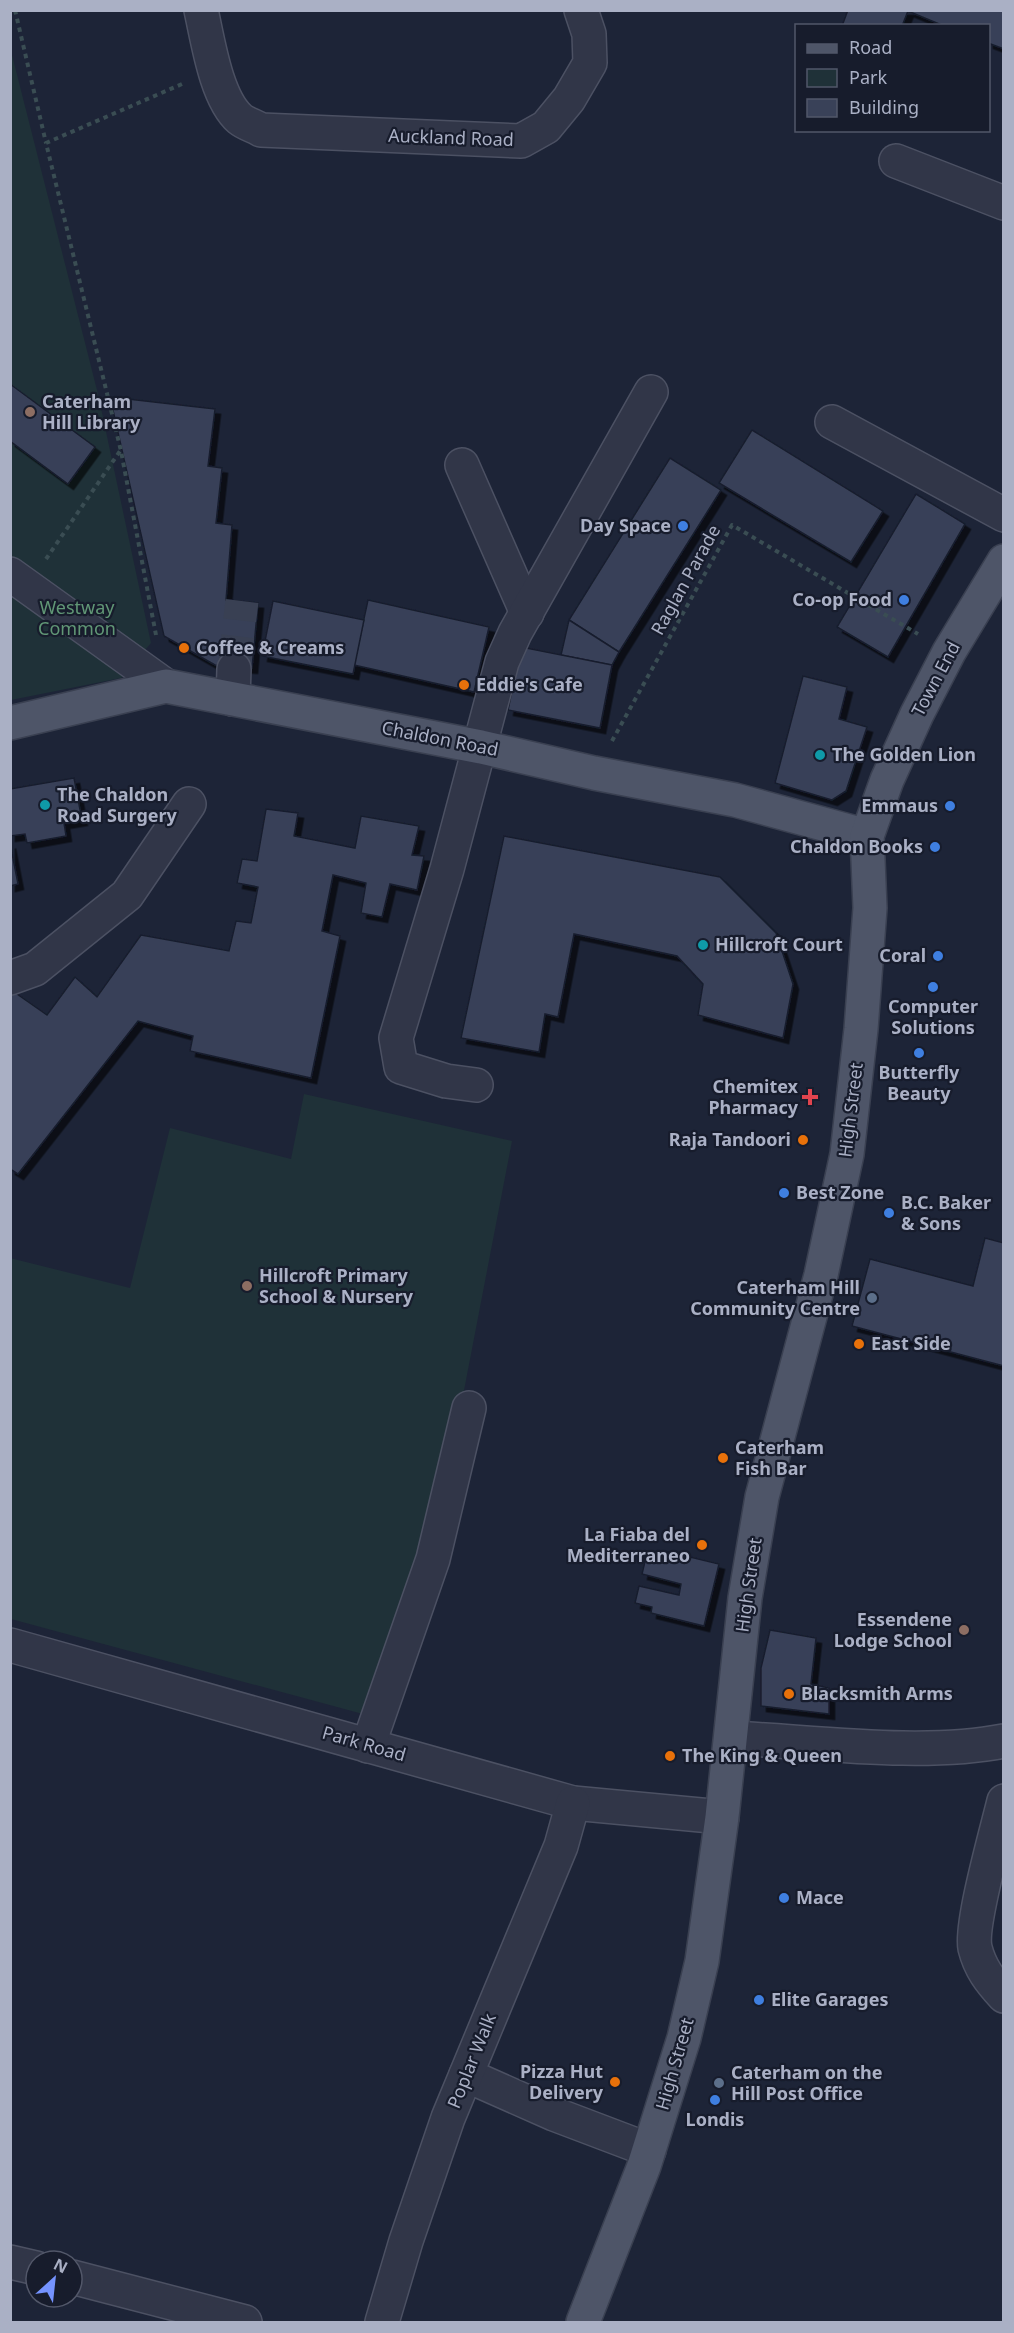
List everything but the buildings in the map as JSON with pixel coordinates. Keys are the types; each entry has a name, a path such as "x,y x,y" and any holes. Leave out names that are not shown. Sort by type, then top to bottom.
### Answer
{"main road":[{"name":"Town End","path":"867,836 887,780 949,652 1004,561"},
{"name":"Chaldon Road","path":"10,723 166,686 233,684 594,773 735,800 867,836"},
{"name":"High Street","path":"583,2322 649,2150 684,2038 702,1961 722,1817 746,1598 762,1497 821,1275 846,1154 861,1029 870,908 867,836"}],"street":[{"name":"Auckland Road","path":"201,10 215,69 227,101 241,119 261,130 521,141 546,127 569,99 590,63 590,34 581,10"},
{"path":"896,161 1004,203"},
{"path":"476,1084 446,1081 401,1067 396,1038 482,747 502,662 527,613 651,393"},
{"path":"832,422 1004,515"},
{"path":"462,465 527,613"},
{"path":"19,580 166,686"},
{"path":"10,978 35,969 127,895 189,804"},
{"path":"368,1746 433,1558 469,1408"},
{"name":"Park Road","path":"10,1645 573,1803 722,1817"},
{"path":"731,1738 907,1747 986,1744 1004,1741"},
{"path":"1004,1801 978,1914 975,1946 986,1976 1004,1996"},
{"name":"Poplar Walk","path":"382,2322 409,2230 466,2074 561,1846 573,1803"},
{"path":"466,2074 554,2114 649,2150"},
{"path":"84,2280 245,2322"}],"path":[{"path":"15,10 121,451 166,686"},
{"path":"46,143 215,69"},
{"path":"19,580 121,451"},
{"name":"Raglan Parade","path":"594,773 732,525 949,652"}],"green space":[{"name":"Westway Common","path":"10,47 98,394 151,643 121,678 11,700"},
{"path":"304,1094 512,1141 456,1432 385,1720 11,1619 10,1258 130,1288 170,1128 291,1159"}],"tunnel":[{"path":"234,669 242,601"}],"place":[{"name":"Caterham Hill Library","path":"30,412"},
{"name":"Day Space","path":"683,526"},
{"name":"Co-op Food","path":"904,600"},
{"name":"Coffee & Creams","path":"184,648"},
{"name":"Eddie's Cafe","path":"464,685"},
{"name":"The Golden Lion","path":"820,755"},
{"name":"The Chaldon Road Surgery","path":"45,805"},
{"name":"Emmaus","path":"950,806"},
{"name":"Chaldon Books","path":"935,847"},
{"name":"Hillcroft Court","path":"703,945"},
{"name":"Coral","path":"938,956"},
{"name":"Computer Solutions","path":"933,987"},
{"name":"Butterfly Beauty","path":"919,1053"},
{"name":"Chemitex Pharmacy","path":"810,1097"},
{"name":"Raja Tandoori","path":"803,1140"},
{"name":"Best Zone","path":"784,1193"},
{"name":"B.C. Baker & Sons","path":"889,1213"},
{"name":"Hillcroft Primary School & Nursery","path":"247,1286"},
{"name":"Caterham Hill Community Centre","path":"872,1298"},
{"name":"East Side","path":"859,1344"},
{"name":"Caterham Fish Bar","path":"723,1458"},
{"name":"La Fiaba del Mediterraneo","path":"702,1545"},
{"name":"Essendene Lodge School","path":"964,1630"},
{"name":"Blacksmith Arms","path":"789,1694"},
{"name":"The King & Queen","path":"670,1756"},
{"name":"Mace","path":"784,1898"},
{"name":"Elite Garages","path":"759,2000"},
{"name":"Pizza Hut Delivery","path":"615,2082"},
{"name":"Caterham on the Hill Post Office","path":"719,2083"},
{"name":"Londis","path":"715,2100"}]}
